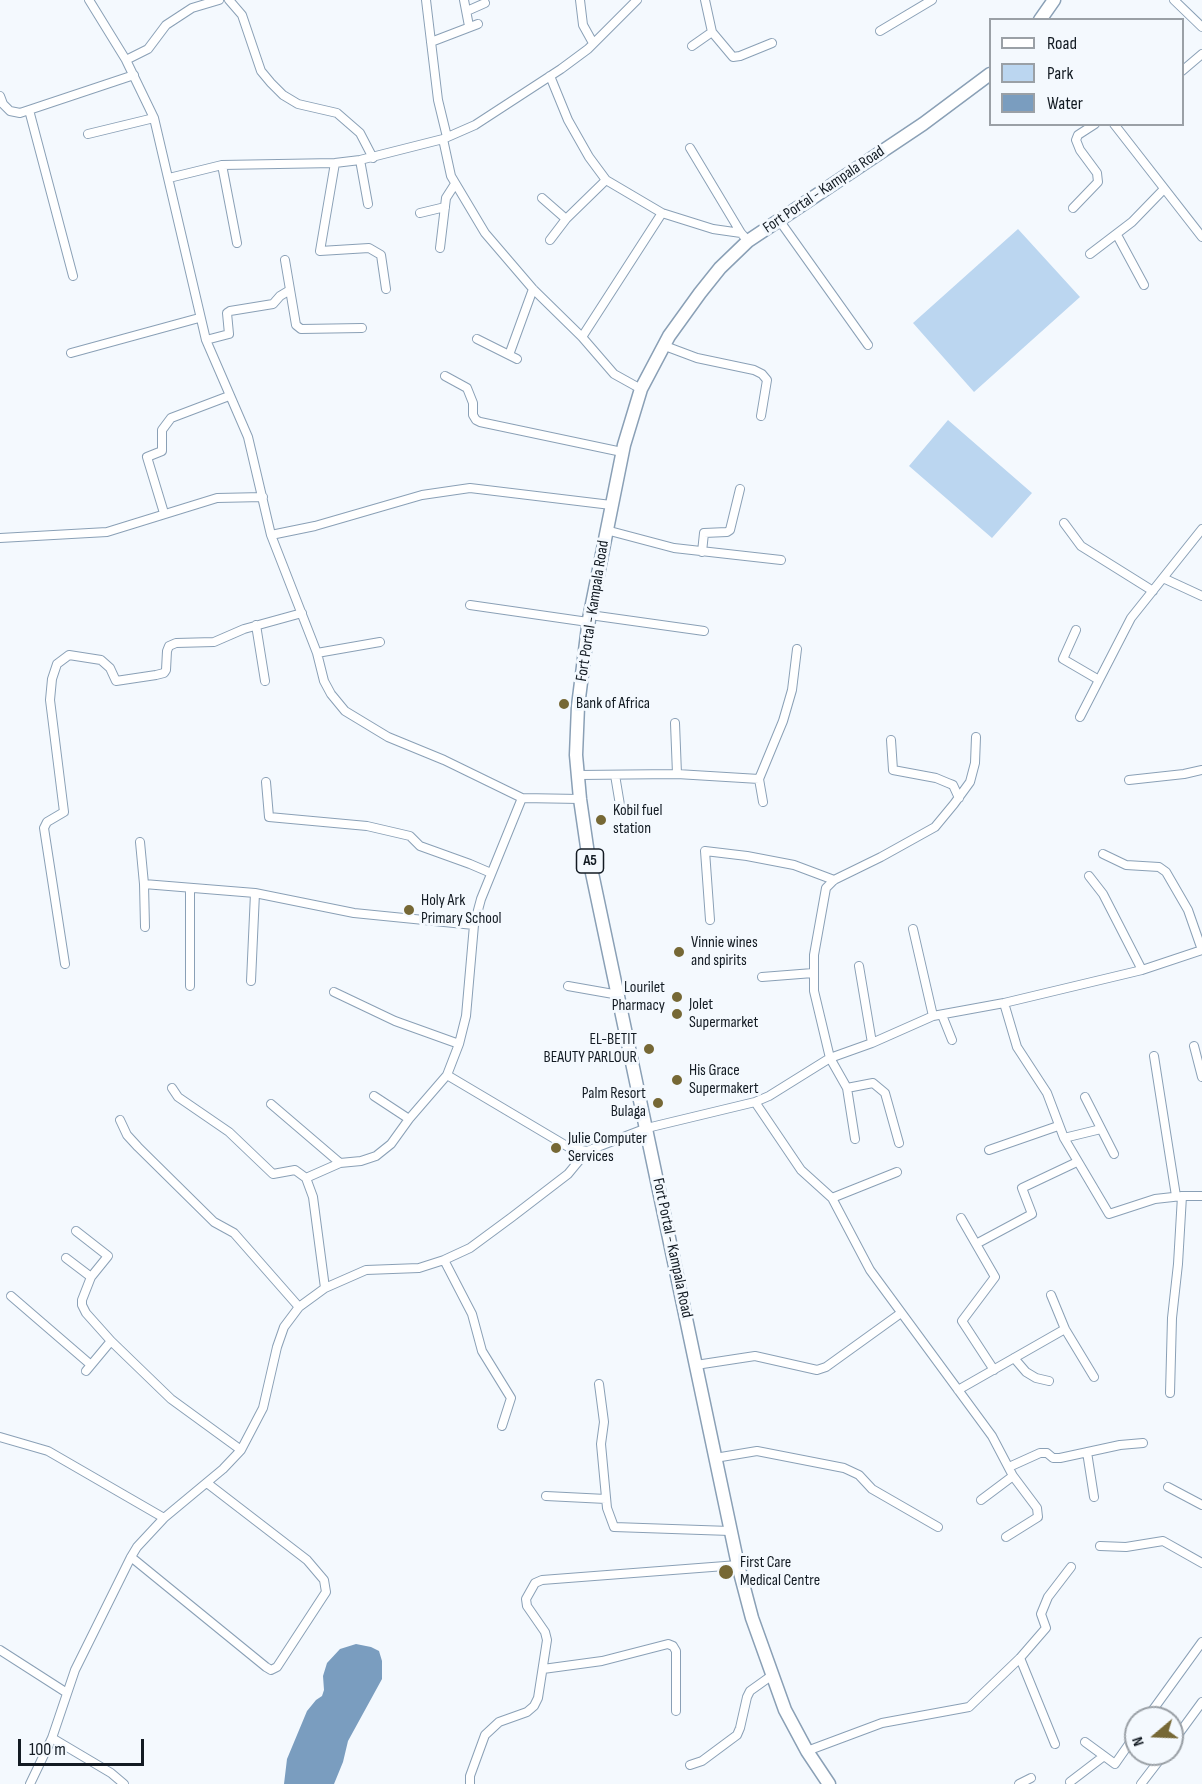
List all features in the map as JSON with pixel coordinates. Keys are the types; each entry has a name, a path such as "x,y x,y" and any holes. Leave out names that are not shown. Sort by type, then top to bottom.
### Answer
{"main road":[{"path":"1041,18 1054,0"},
{"name":"Fort Portal - Kampala Road","path":"829,1784 807,1751 785,1710 771,1676 752,1618 730,1531 588,854 576,755 578,706 589,619 622,453 641,389 669,336 744,237 779,220 923,124 989,75"}],"street":[{"path":"89,0 126,60 154,118 199,318 229,396 248,437 271,535 317,653 324,681 331,694 345,711 388,737 444,760 522,798 580,799"},
{"path":"126,60 148,49 166,25 192,8 219,0"},
{"path":"229,0 242,15 261,71 271,83 283,96 298,104 337,113 360,133 374,158"},
{"path":"426,0 438,100 451,176 455,184 485,233 533,289 582,337 615,374 641,389"},
{"path":"431,42 473,25 464,0"},
{"path":"580,0 583,25 593,43"},
{"path":"169,178 222,165 335,163 374,158 445,138 475,125 550,76 593,43 637,0"},
{"path":"705,0 712,32 733,57 772,43"},
{"path":"880,31 932,0"},
{"path":"1174,0 1202,27"},
{"path":"467,11 485,3"},
{"path":"692,45 712,32"},
{"path":"1184,69 1202,54"},
{"path":"0,96 3,104 10,111 20,113 134,75"},
{"path":"550,76 568,120 589,157 606,180 662,213 713,230 744,237"},
{"path":"29,110 73,276"},
{"path":"88,134 154,118"},
{"path":"1073,208 1098,182 1096,173 1076,140 1078,135 1092,126"},
{"path":"1116,126 1202,237"},
{"path":"690,148 744,237"},
{"path":"360,160 368,204"},
{"path":"335,163 320,251 369,248 375,251 381,255 386,289"},
{"path":"222,165 237,243"},
{"path":"550,240 566,219 606,180"},
{"path":"440,248 446,198 455,184"},
{"path":"1090,254 1118,235 1164,189"},
{"path":"542,198 566,219"},
{"path":"420,213 445,207"},
{"path":"582,337 662,213"},
{"path":"779,220 868,345"},
{"path":"1118,235 1144,285"},
{"path":"285,260 296,325 301,329 362,328"},
{"path":"509,355 533,289"},
{"path":"206,340 228,333 227,313 230,311 273,304 290,290"},
{"path":"70,353 199,318"},
{"path":"477,339 517,359"},
{"path":"665,346 697,358 754,370 762,375 767,380 761,416"},
{"path":"445,376 467,388 473,404 473,415 480,422 622,453"},
{"path":"164,513 147,458 162,451 162,430 171,418 229,396"},
{"path":"271,535 315,526 422,495 470,488 611,505"},
{"path":"702,552 704,533 730,530 740,489"},
{"path":"0,538 107,532 217,498 263,497"},
{"path":"1064,523 1081,546 1153,591"},
{"path":"1080,717 1131,618 1202,529"},
{"path":"606,530 674,548 781,560"},
{"path":"1163,578 1202,596"},
{"path":"470,605 704,631"},
{"path":"65,964 44,828 47,822 64,812 50,700 52,678 57,664 69,655 101,660 110,668 116,681 156,675 166,670 167,651 169,646 176,643 214,642 256,626 302,613"},
{"path":"256,626 265,681"},
{"path":"1076,630 1064,658 1100,680"},
{"path":"317,653 380,642"},
{"path":"764,802 759,778 783,721 789,700 796,649"},
{"path":"675,723 677,774"},
{"path":"855,1139 847,1088 830,1058 814,991 813,973 825,888 834,880 935,827 970,782 975,763 976,737"},
{"path":"891,740 893,770 936,778 953,785 959,798"},
{"path":"1129,780 1202,770"},
{"path":"579,775 677,774 759,778"},
{"path":"615,775 620,805"},
{"path":"266,782 268,817 367,826 410,836 420,846 491,873"},
{"path":"306,1178 340,1163 361,1161 376,1156 391,1144 447,1075 459,1044 470,983 474,925 481,899 522,798"},
{"path":"140,842 145,927"},
{"path":"710,921 705,851 794,865 834,880"},
{"path":"447,1075 570,1149 587,1151 647,1128 755,1102 830,1058 938,1015 1004,1003 1142,970 1202,950 1188,910 1166,872 1159,867 1126,865 1103,854"},
{"path":"1089,876 1103,894 1142,970"},
{"path":"144,884 255,893 354,913 474,925"},
{"path":"189,986 190,888"},
{"path":"251,981 255,893"},
{"path":"913,929 938,1015 952,1040"},
{"path":"858,966 872,1043"},
{"path":"762,977 813,973"},
{"path":"568,986 619,996"},
{"path":"334,992 395,1021 459,1044"},
{"path":"1004,1003 1017,1047 1047,1093 1064,1138 1109,1214 1155,1199 1179,1196 1202,1197"},
{"path":"1194,1046 1202,1077"},
{"path":"1154,1056 1179,1196 1178,1264 1172,1318 1170,1393"},
{"path":"847,1088 873,1083 885,1093 899,1143"},
{"path":"172,1088 178,1097 229,1132 273,1174 295,1170 306,1178 313,1197 325,1288"},
{"path":"374,1096 409,1119"},
{"path":"1085,1098 1114,1154"},
{"path":"755,1102 801,1170 832,1198 870,1270 992,1436 1013,1476 1037,1508 1038,1516 1006,1537"},
{"path":"271,1104 340,1163"},
{"path":"120,1120 127,1135 138,1147 214,1221 234,1233 299,1307"},
{"path":"989,1150 1058,1126"},
{"path":"1064,1138 1101,1129"},
{"path":"30,1784 51,1738 75,1670 131,1557 137,1547 164,1518 223,1469 241,1450 263,1408 284,1327 299,1307 325,1288 366,1270 419,1268 470,1248 568,1174 587,1151"},
{"path":"976,1244 1032,1214 1022,1188 1077,1162"},
{"path":"832,1198 897,1172"},
{"path":"961,1218 995,1277 962,1321 994,1370"},
{"path":"76,1231 108,1256 91,1277 82,1305 86,1312 111,1341 171,1399 241,1450"},
{"path":"66,1258 91,1277"},
{"path":"444,1260 472,1314 482,1351 511,1398 502,1426"},
{"path":"1051,1294 1065,1329 1094,1377"},
{"path":"11,1296 89,1368 111,1341"},
{"path":"696,1365 755,1356 817,1370 826,1367 901,1313"},
{"path":"958,1390 1065,1329"},
{"path":"1014,1358 1026,1372 1036,1378 1049,1381"},
{"path":"599,1384 604,1422 601,1444 606,1499 614,1527 730,1531"},
{"path":"0,1437 48,1451 164,1518"},
{"path":"1009,1467 1040,1453 1047,1453 1053,1458 1120,1445 1143,1443"},
{"path":"715,1458 757,1451 844,1468 858,1475 872,1489 938,1527"},
{"path":"1087,1452 1094,1497"},
{"path":"981,1500 1013,1476"},
{"path":"131,1557 266,1667 270,1670 277,1667 326,1592 324,1580 307,1560 207,1483"},
{"path":"1168,1487 1202,1505"},
{"path":"546,1496 606,1499"},
{"path":"1100,1546 1126,1547 1163,1541 1202,1563"},
{"path":"470,1784 470,1776 485,1735 499,1722 527,1712 538,1698 547,1640 545,1632 527,1606 526,1599 535,1583 542,1580 738,1565"},
{"path":"807,1751 882,1723 969,1707 1020,1658 1046,1628 1041,1614 1048,1597 1071,1566"},
{"path":"1156,1706 1202,1642"},
{"path":"543,1669 602,1661 668,1644 676,1651 676,1711"},
{"path":"0,1650 67,1693"},
{"path":"1020,1658 1055,1744"},
{"path":"690,1765 702,1761 737,1735 750,1691 771,1676"},
{"path":"1184,1727 1202,1702"},
{"path":"51,1738 111,1773 124,1784"},
{"path":"1085,1742 1115,1764 1124,1751"},
{"path":"1070,1782 1104,1756"},
{"path":"1142,1784 1155,1766"},
{"path":"1019,1784 1031,1778"}],"green space":[{"path":"1018,229 1080,297 974,392 913,323"},
{"path":"948,420 1032,493 992,538 909,466"}],"water":[{"path":"356,1644 379,1651 382,1661 382,1679 348,1741 334,1784 284,1784 287,1759 307,1711 322,1696 323,1676 327,1663 340,1649"}],"place":[{"name":"Bank of Africa","path":"564,704"},
{"name":"Kobil fuel station","path":"601,820"},
{"name":"Holy Ark Primary School","path":"409,910"},
{"name":"Vinnie wines and spirits","path":"679,952"},
{"name":"Lourilet Pharmacy","path":"677,997"},
{"name":"Jolet Supermarket","path":"677,1014"},
{"name":"EL-BETIT BEAUTY PARLOUR","path":"649,1049"},
{"name":"His Grace Supermakert","path":"677,1080"},
{"name":"Palm Resort Bulaga","path":"658,1103"},
{"name":"Julie Computer Services","path":"556,1148"},
{"name":"First Care Medical Centre","path":"726,1572"}]}
